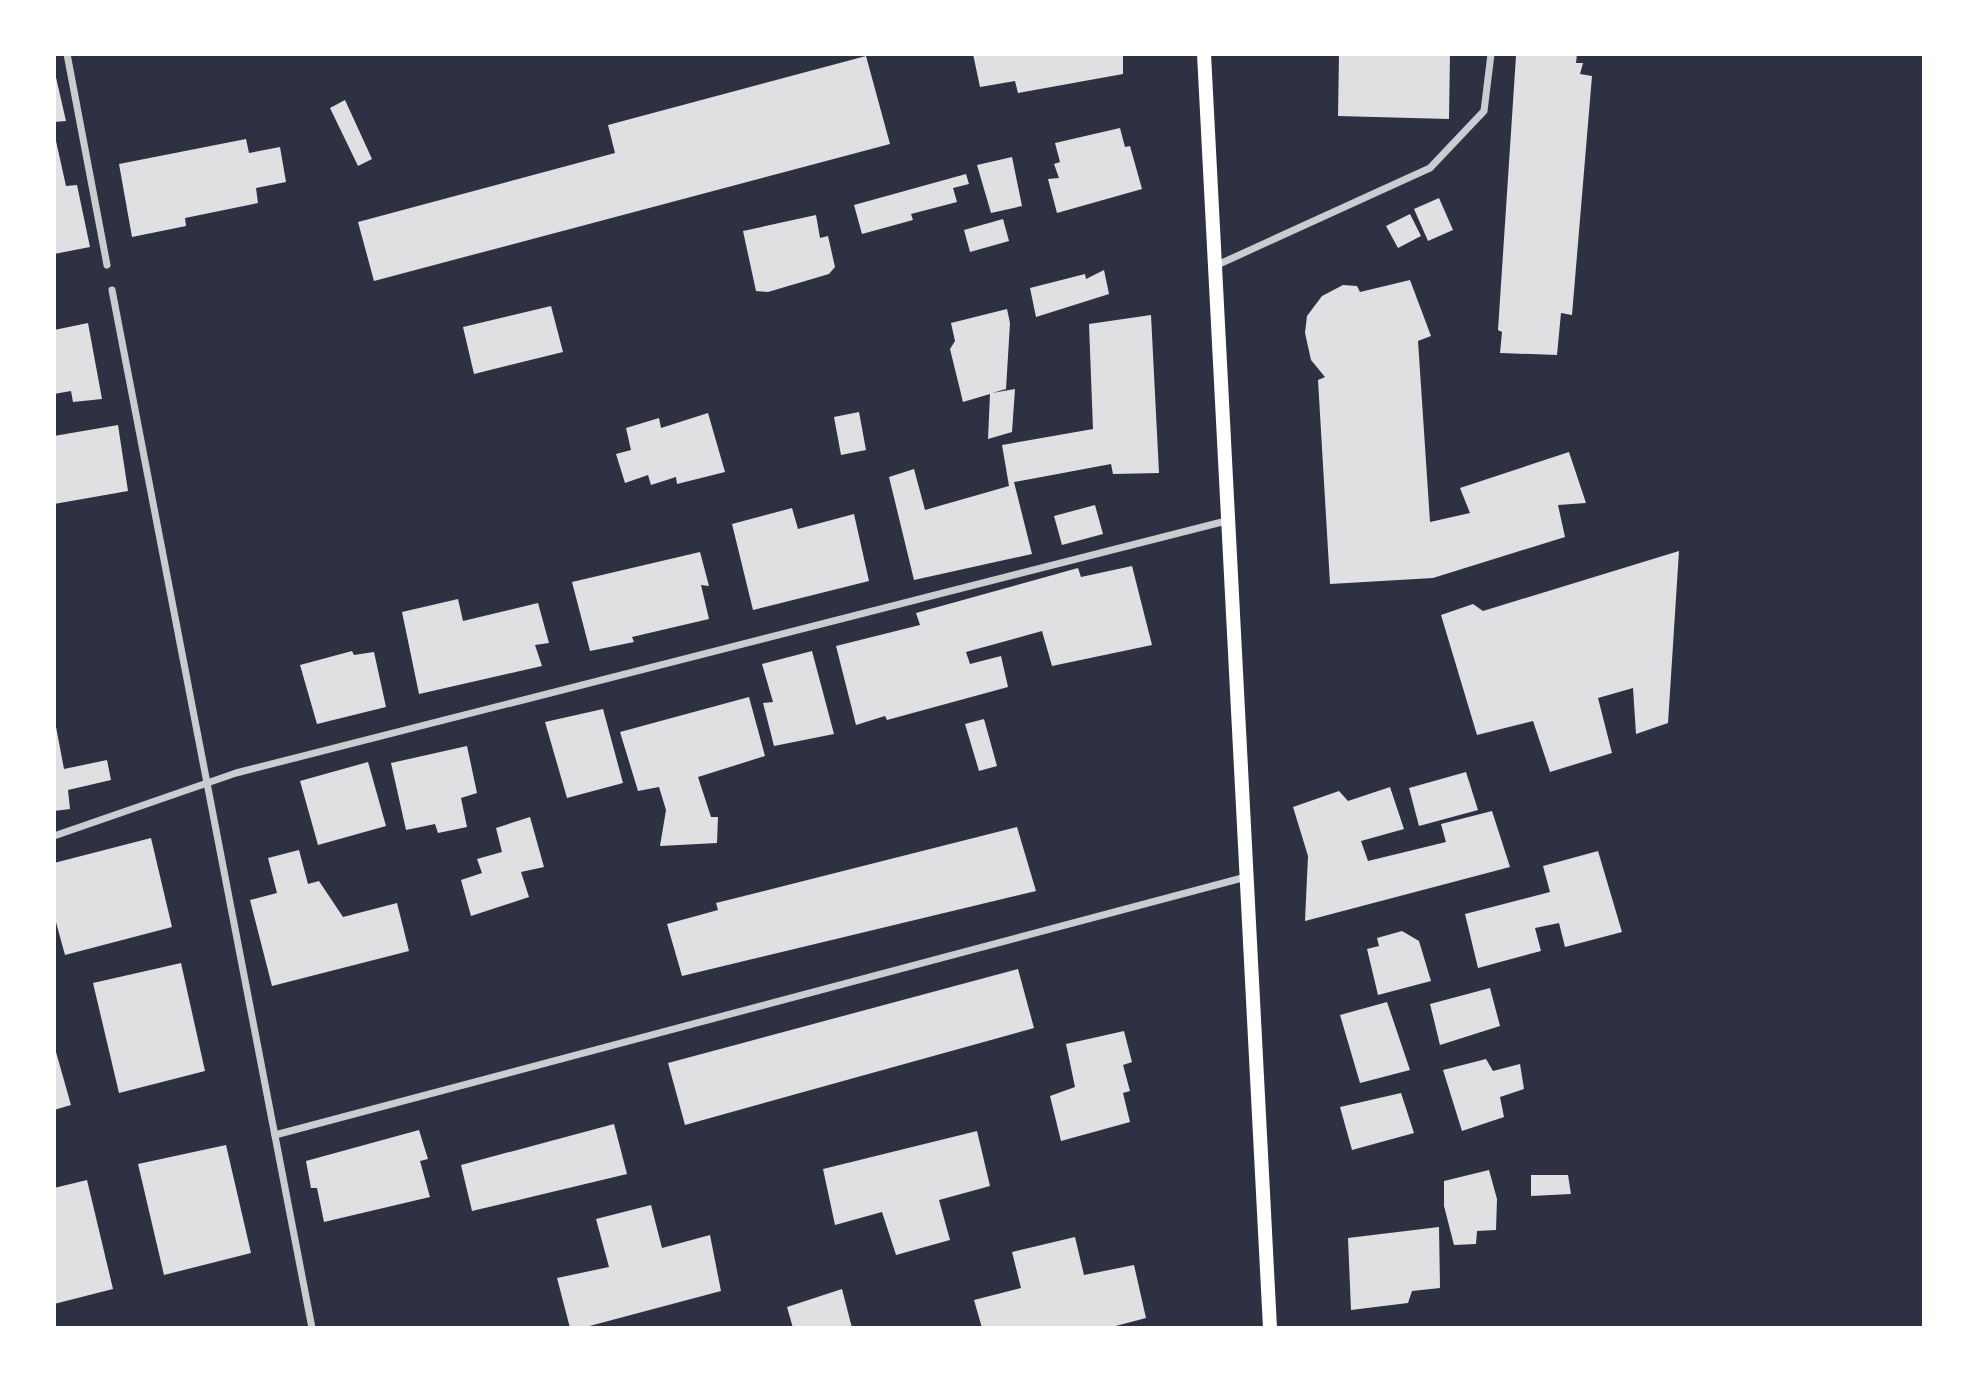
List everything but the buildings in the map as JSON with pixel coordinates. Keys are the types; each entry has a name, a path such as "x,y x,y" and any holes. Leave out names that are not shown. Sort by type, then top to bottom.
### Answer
{"main road":[{"path":"1204,54 1226,521 1270,1328"}],"street":[{"path":"67,54 107,265"},
{"path":"1214,266 1430,168 1484,111 1491,54"},
{"path":"112,290 312,1328"},
{"path":"54,836 250,770 1226,521"},
{"path":"275,1135 1246,877"}]}
